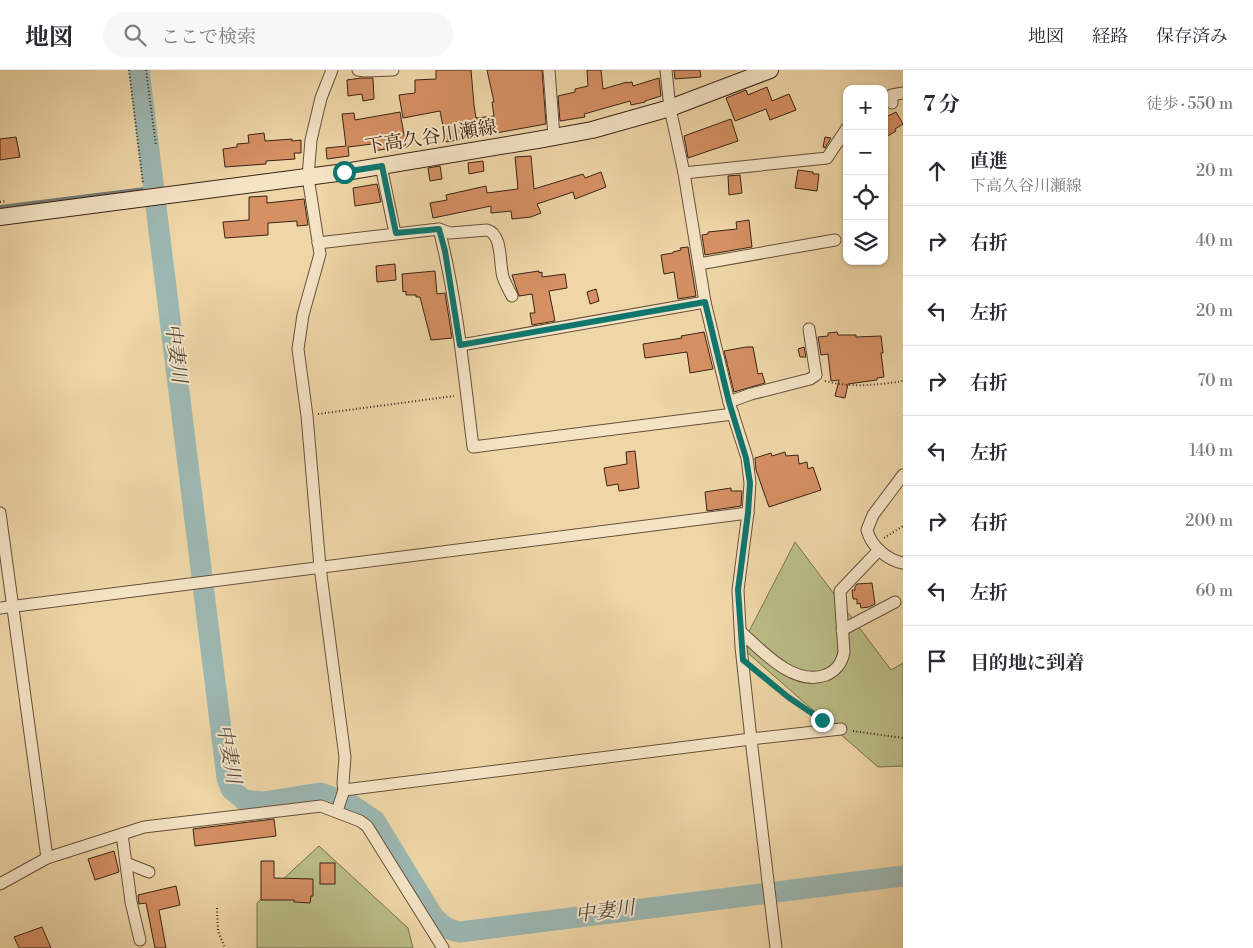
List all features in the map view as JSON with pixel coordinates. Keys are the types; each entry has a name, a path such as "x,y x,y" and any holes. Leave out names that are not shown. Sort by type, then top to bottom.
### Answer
{"main road":[{"name":"下高久谷川瀬線","path":"0,217 151,193 308,177 592,130 670,108 770,70"}],"street":[{"path":"332,70 321,98 312,132 308,177 320,254 303,315 298,349 307,416 320,567 345,757 340,801"},
{"path":"358,70 366,72 393,70"},
{"path":"549,70 554,137"},
{"path":"666,70 670,108 684,173 705,302 731,408 746,458 750,483 738,590 751,739 776,948"},
{"path":"892,103 892,95 903,93"},
{"path":"684,173 827,158 846,130"},
{"path":"382,166 396,233"},
{"path":"318,243 439,229 450,233 492,231 498,239 503,277 512,296"},
{"path":"439,229 445,251 460,345 473,447 731,408 751,394 810,379 816,375 809,329"},
{"path":"699,264 835,240"},
{"path":"460,345 705,302"},
{"path":"903,475 873,515 867,530 869,538 878,548 898,562 903,563"},
{"path":"0,513 47,858"},
{"path":"0,608 748,513"},
{"path":"741,632 774,662 790,672 819,677 836,670 844,652 840,591 878,548"},
{"path":"842,630 895,602"},
{"path":"0,884 47,858 144,827 321,806 340,801 751,739 841,729"},
{"path":"340,801 367,826 443,948"},
{"path":"122,834 131,902 140,940"},
{"path":"126,863 149,872"}],"path":[{"path":"129,70 151,193"},
{"path":"146,70 156,146"},
{"path":"0,202 10,200"},
{"path":"814,377 833,384 854,385 881,385 903,381"},
{"path":"307,416 466,394"},
{"path":"878,548 883,538 903,526"},
{"path":"743,660 788,697 822,720 841,729 903,738"},
{"path":"217,908 218,931 225,948"}],"green space":[{"path":"795,542 891,670 903,663 903,766 878,767 741,647"},
{"path":"319,846 408,928 413,948 257,948 257,903"}],"building":[{"path":"436,70 471,70 476,118 494,116 492,102 494,102 487,70 542,70 546,124 446,142 440,111 403,118 399,95 415,93 415,80 436,79"},
{"path":"587,70 601,70 603,89 627,82 632,82 633,86 659,78 661,96 631,105 630,101 584,114 585,117 560,121 558,96 575,92 575,89 588,86"},
{"path":"674,70 700,70 701,77 675,79"},
{"path":"373,78 374,99 363,101 362,94 348,96 347,80"},
{"path":"767,87 772,101 789,94 796,110 770,120 766,109 735,121 726,98 746,90 748,95"},
{"path":"400,112 406,146 373,151 372,144 348,147 349,156 327,159 326,148 346,146 342,114 354,113 355,120"},
{"path":"896,112 903,124 888,136 888,130 888,116"},
{"path":"731,119 738,141 688,158 684,136"},
{"path":"264,133 265,141 301,140 301,153 294,153 295,159 266,161 266,164 225,167 223,149 237,147 237,144 249,143 248,135"},
{"path":"16,137 20,157 0,160 0,139"},
{"path":"825,137 831,138 825,148 823,147"},
{"path":"531,156 534,189 583,174 585,178 601,172 606,187 575,199 573,192 537,204 541,213 531,217 512,219 511,211 491,213 491,206 433,218 430,203 447,200 446,195 486,186 487,193 518,189 515,157"},
{"path":"483,161 484,171 469,174 468,163"},
{"path":"440,166 442,179 430,181 428,168"},
{"path":"798,170 819,174 817,191 795,188"},
{"path":"740,175 742,193 729,195 728,176"},
{"path":"377,184 381,202 355,206 353,188"},
{"path":"267,196 267,203 304,199 308,225 297,226 297,221 268,223 268,235 225,238 223,222 249,220 249,197"},
{"path":"749,220 752,247 705,255 702,235 708,234 708,232 737,229 736,222"},
{"path":"688,247 696,296 678,299 674,272 664,274 661,255"},
{"path":"395,264 396,280 377,282 376,266"},
{"path":"435,271 437,294 445,293 452,338 431,340 420,297 406,295 406,291 403,292 402,274"},
{"path":"539,271 539,273 542,272 542,277 565,274 567,288 549,291 555,321 532,325 530,313 535,313 532,294 519,296 512,275"},
{"path":"596,289 599,301 590,304 587,292"},
{"path":"704,332 713,369 690,373 687,352 645,358 643,344 682,338 681,336"},
{"path":"837,332 838,335 856,335 856,337 881,336 884,377 877,378 877,380 848,384 845,398 835,396 839,380 831,381 828,354 821,355 818,337 828,336 828,333"},
{"path":"753,347 758,374 762,373 765,383 734,392 724,351"},
{"path":"804,347 806,357 800,357 798,349"},
{"path":"635,451 639,488 619,491 618,484 607,486 604,468 627,464 626,452"},
{"path":"785,452 786,456 798,455 799,464 807,462 808,469 813,467 821,490 769,507 756,470 755,458 771,453 772,456"},
{"path":"731,488 731,491 742,491 741,506 707,511 705,492"},
{"path":"872,583 875,604 861,608 860,603 857,604 857,599 853,599 852,590 855,590 857,584"},
{"path":"274,819 276,836 195,846 193,829"},
{"path":"114,851 119,872 95,880 88,859"},
{"path":"261,861 274,861 274,878 313,879 313,896 311,896 310,903 294,902 294,900 261,900"},
{"path":"320,863 335,863 335,884 320,884"},
{"path":"176,886 180,905 159,910 166,948 155,948 146,903 139,904 138,895"},
{"path":"42,927 51,948 19,948 14,937"}],"waterway":[{"name":"中妻川","path":"139,70 227,778 231,789 244,800 263,802 320,793 349,803 375,821 433,916 445,927 460,932 903,876"},
{"path":"0,207 153,188"}],"route":[{"path":"344,172 382,166 396,233 439,229 445,251 460,345 705,302 729,402 746,458 750,483 738,590 743,660 788,697 822,720"}]}
